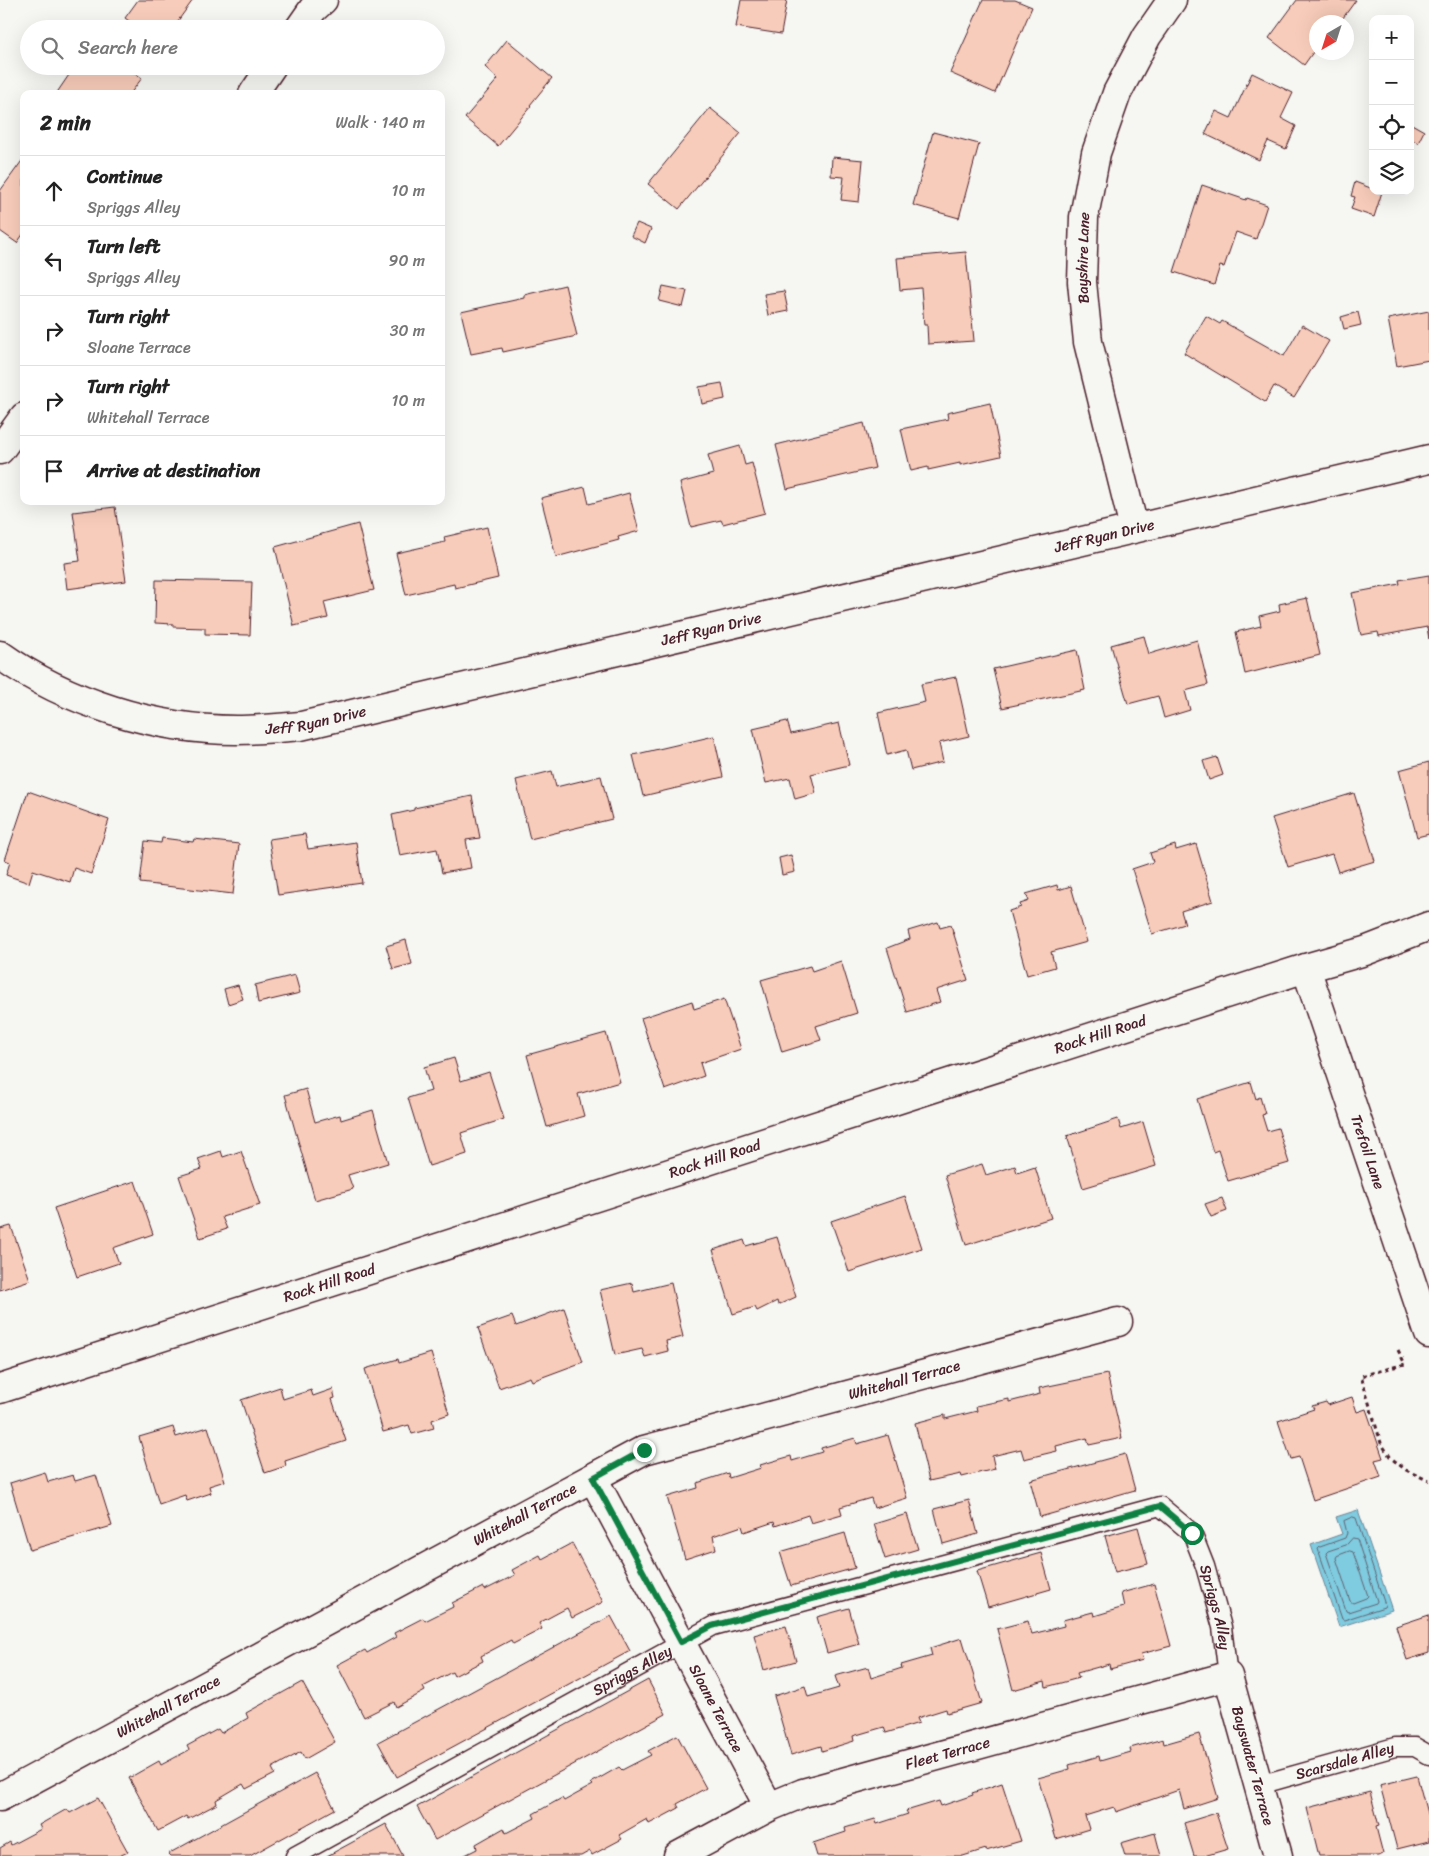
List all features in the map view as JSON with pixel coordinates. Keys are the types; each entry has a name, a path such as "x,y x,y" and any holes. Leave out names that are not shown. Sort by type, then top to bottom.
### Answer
{"street":[{"path":"305,20 313,9 323,0"},
{"name":"Bayshire Lane","path":"1134,528 1088,342 1082,282 1084,216 1096,153 1117,93 1147,36 1172,0"},
{"path":"256,90 266,75"},
{"path":"0,450 20,422"},
{"name":"Jeff Ryan Drive","path":"0,655 16,667 64,692 118,712 174,725 236,730 301,726 1429,459"},
{"name":"Rock Hill Road","path":"0,1389 1306,968 1365,951 1429,926"},
{"name":"Trefoil Lane","path":"1306,968 1429,1334"},
{"name":"Whitehall Terrace","path":"0,1797 644,1450 1118,1322"},
{"name":"Sloane Terrace","path":"593,1478 769,1807"},
{"name":"Bayswater Terrace","path":"1228,1676 1278,1856"},
{"name":"Fleet Terrace","path":"678,1856 769,1807 803,1794 1228,1676"}],"lane":[{"name":"Spriggs Alley","path":"295,1856 712,1626 1160,1506 1192,1533 1205,1566 1222,1627 1228,1676"},
{"name":"Scarsdale Alley","path":"1259,1785 1396,1748 1415,1747 1429,1755"}],"path":[{"path":"1395,1341 1405,1364 1361,1376 1381,1442 1391,1458 1406,1470 1429,1481"}],"water":[{"path":"1358,1510 1392,1610 1339,1627 1311,1545 1342,1534 1336,1517"}],"building":[{"path":"138,0 193,0 179,20 128,20 125,18"},
{"path":"741,0 787,0 781,34 736,27"},
{"path":"983,0 1015,0 1032,7 995,93 950,73"},
{"path":"1297,0 1356,0 1345,15 1309,15 1309,58 1304,65 1269,38"},
{"path":"507,40 552,78 498,146 465,118 498,79 485,67"},
{"path":"1252,73 1293,93 1281,118 1296,126 1286,149 1268,141 1259,160 1205,134 1216,111 1231,118"},
{"path":"69,75 138,75 142,78 133,90 59,90"},
{"path":"710,108 741,133 679,209 648,184"},
{"path":"1414,125 1424,131 1418,143 1414,140"},
{"path":"933,132 979,144 959,218 913,205"},
{"path":"832,157 863,160 859,202 841,200 844,177 831,176"},
{"path":"20,164 20,239 17,243 0,231 0,191"},
{"path":"1355,182 1369,187 1369,195 1381,195 1374,217 1351,209 1355,197 1351,196"},
{"path":"1202,185 1267,205 1256,239 1236,232 1224,267 1220,266 1214,285 1174,272"},
{"path":"637,223 651,229 645,243 631,236"},
{"path":"966,252 974,341 928,344 927,325 924,325 921,288 900,290 897,258"},
{"path":"565,285 577,336 503,352 502,348 471,354 461,312 524,298 524,295"},
{"path":"663,286 687,291 683,307 659,301"},
{"path":"784,291 788,311 768,315 764,294"},
{"path":"1429,311 1429,360 1397,366 1388,319"},
{"path":"1358,312 1361,325 1344,329 1341,317"},
{"path":"1206,316 1220,324 1222,321 1284,356 1302,325 1329,341 1294,398 1274,386 1265,402 1184,353"},
{"path":"722,383 725,399 702,404 699,387"},
{"path":"990,403 1001,456 960,465 960,463 928,470 928,467 911,471 901,429 948,419 947,413"},
{"path":"864,423 875,468 787,489 776,445"},
{"path":"740,446 745,465 752,463 765,513 723,524 721,520 691,527 680,483 713,474 708,455"},
{"path":"585,487 589,504 629,493 639,531 618,537 619,540 556,557 541,498"},
{"path":"115,507 126,581 67,589 64,563 80,561 73,512"},
{"path":"358,524 374,590 324,602 328,618 294,626 275,547"},
{"path":"487,527 498,578 455,588 454,584 406,595 396,553 445,542 444,537"},
{"path":"1429,575 1429,639 1427,627 1379,636 1378,632 1361,635 1352,593 1400,584 1399,580"},
{"path":"156,580 252,582 250,635 205,634 205,628 173,627 173,624 155,623"},
{"path":"1307,598 1320,655 1245,674 1236,632 1261,626 1259,616 1280,611 1279,604"},
{"path":"1144,636 1149,654 1197,640 1208,685 1185,691 1190,710 1164,718 1158,696 1128,704 1111,645"},
{"path":"1077,650 1085,690 1002,708 993,669"},
{"path":"956,677 969,736 939,743 943,762 911,770 906,750 887,755 878,713 925,702 921,684"},
{"path":"787,721 791,734 839,723 849,765 811,774 816,793 795,799 790,778 766,783 753,729"},
{"path":"714,736 723,777 643,796 633,755"},
{"path":"1217,757 1223,775 1209,780 1203,761"},
{"path":"1429,762 1429,834 1417,837 1399,770"},
{"path":"552,771 556,787 601,776 612,819 530,839 516,780"},
{"path":"28,791 109,820 91,874 74,868 70,882 33,870 29,883 6,875 10,862 5,860"},
{"path":"1354,793 1375,861 1338,872 1332,854 1288,867 1272,818"},
{"path":"472,796 480,838 466,840 471,868 442,873 437,849 400,856 392,815 414,810 414,808"},
{"path":"305,834 308,849 356,842 362,883 278,895 269,839"},
{"path":"162,838 193,842 194,839 239,844 233,894 140,883 145,841 161,843"},
{"path":"1196,844 1213,901 1181,911 1185,924 1152,934 1132,869 1153,862 1150,853 1175,845 1176,850"},
{"path":"791,855 795,872 782,875 779,858"},
{"path":"1057,885 1058,890 1071,886 1087,942 1051,952 1055,967 1027,975 1009,911 1021,907 1020,904 1029,901 1026,894"},
{"path":"938,922 940,928 951,925 968,980 936,990 940,1002 907,1012 887,948 910,939 908,931"},
{"path":"406,940 412,964 393,969 386,946"},
{"path":"841,961 857,1013 816,1026 821,1040 782,1052 761,980 810,966 812,971"},
{"path":"295,975 300,993 258,1003 255,985"},
{"path":"238,985 243,999 228,1004 224,989"},
{"path":"724,999 741,1049 700,1063 704,1076 665,1090 641,1018 692,1001 694,1009"},
{"path":"606,1033 620,1082 578,1094 584,1116 547,1127 527,1055"},
{"path":"454,1058 461,1081 489,1072 504,1119 461,1133 467,1154 429,1166 408,1098 431,1091 424,1067"},
{"path":"1251,1082 1256,1099 1260,1097 1265,1114 1262,1115 1267,1131 1278,1128 1289,1163 1228,1181 1218,1150 1213,1152 1197,1099"},
{"path":"306,1089 315,1122 340,1115 341,1120 373,1110 388,1163 348,1175 353,1189 315,1200 285,1095"},
{"path":"1118,1119 1121,1129 1143,1122 1156,1166 1083,1188 1067,1136"},
{"path":"221,1151 223,1157 241,1151 260,1205 222,1217 227,1229 200,1238 179,1176 202,1169 198,1159"},
{"path":"982,1164 986,1175 1015,1166 1017,1173 1035,1167 1051,1218 966,1245 945,1175"},
{"path":"135,1181 153,1234 113,1248 119,1263 77,1277 54,1208"},
{"path":"905,1196 922,1248 849,1272 831,1221"},
{"path":"1222,1198 1227,1211 1211,1217 1205,1204"},
{"path":"11,1226 30,1280 0,1290 0,1229"},
{"path":"777,1237 796,1297 778,1305 777,1301 757,1311 755,1307 733,1314 713,1250 744,1240 746,1246"},
{"path":"632,1283 634,1292 671,1283 683,1337 666,1341 668,1351 645,1357 642,1349 615,1355 600,1290"},
{"path":"564,1308 583,1362 532,1381 530,1377 499,1388 478,1328 512,1316 516,1326"},
{"path":"431,1353 449,1414 432,1420 434,1428 412,1434 409,1425 383,1432 365,1369 398,1359 399,1363"},
{"path":"1107,1374 1122,1438 1089,1445 1087,1438 1056,1446 1057,1451 1024,1459 1021,1449 992,1456 995,1469 962,1477 961,1474 929,1481 915,1423 945,1415 945,1419 977,1411 976,1406 1009,1399 1009,1402 1040,1394 1039,1388"},
{"path":"280,1387 283,1399 311,1390 313,1396 333,1389 335,1398 332,1399 346,1441 285,1461 286,1466 265,1473 241,1400"},
{"path":"1352,1397 1357,1412 1366,1409 1383,1458 1375,1460 1381,1477 1313,1500 1299,1457 1291,1459 1278,1421 1314,1409 1312,1406 1326,1402 1328,1405"},
{"path":"173,1427 176,1437 208,1427 225,1481 209,1486 211,1493 187,1501 185,1495 159,1504 139,1437"},
{"path":"888,1435 907,1498 874,1508 871,1498 840,1507 842,1514 811,1523 808,1515 775,1526 774,1522 744,1532 742,1526 713,1536 716,1549 685,1559 667,1497 698,1488 697,1483 728,1473 729,1478 761,1468 760,1465 791,1456 792,1461 822,1452 821,1448 855,1438 857,1444"},
{"path":"1125,1454 1135,1490 1040,1517 1030,1480"},
{"path":"45,1472 48,1482 73,1475 75,1481 96,1475 112,1526 30,1550 10,1483"},
{"path":"969,1500 978,1534 943,1544 934,1509"},
{"path":"907,1514 918,1549 885,1559 874,1524"},
{"path":"1138,1527 1148,1564 1115,1572 1105,1536"},
{"path":"845,1533 855,1568 791,1586 780,1552"},
{"path":"572,1543 603,1602 572,1618 567,1608 539,1623 542,1629 513,1644 511,1640 481,1656 483,1661 454,1676 452,1672 423,1687 425,1691 396,1707 394,1702 364,1717 337,1665 365,1650 367,1653 396,1637 394,1633 423,1618 425,1621 453,1607 452,1603 483,1587 485,1590 515,1575 512,1570 540,1555 542,1559"},
{"path":"1041,1553 1051,1589 988,1607 977,1571"},
{"path":"1154,1584 1171,1646 1141,1654 1143,1660 1110,1669 1109,1664 1077,1673 1079,1678 1046,1687 1045,1681 1013,1690 997,1629 1028,1621 1032,1634 1064,1626 1063,1620 1093,1612 1094,1616 1124,1607 1121,1593"},
{"path":"849,1608 859,1644 827,1653 817,1617"},
{"path":"1429,1615 1429,1653 1407,1660 1396,1626"},
{"path":"611,1616 630,1651 397,1777 378,1742"},
{"path":"786,1626 796,1661 764,1670 754,1635"},
{"path":"962,1638 982,1703 947,1713 946,1709 917,1718 919,1723 886,1733 884,1727 853,1736 854,1741 822,1751 821,1746 791,1755 774,1696 805,1686 808,1697 839,1688 835,1676 868,1667 871,1678 902,1668 901,1665 932,1656 930,1648"},
{"path":"648,1680 666,1714 435,1840 417,1807"},
{"path":"302,1682 335,1742 305,1759 301,1752 272,1768 275,1774 246,1789 243,1784 216,1800 217,1804 188,1819 186,1816 158,1831 129,1778 159,1761 161,1765 189,1750 187,1746 218,1729 221,1733 248,1718 246,1713"},
{"path":"1199,1734 1218,1798 1184,1809 1179,1790 1116,1812 1114,1807 1085,1816 1089,1829 1056,1839 1038,1778 1070,1769 1069,1765 1099,1756 1100,1761 1131,1752 1130,1748 1163,1739 1164,1744"},
{"path":"677,1735 706,1788 677,1804 679,1808 649,1824 647,1819 619,1835 622,1839 592,1855 590,1851 581,1856 463,1856 477,1849 476,1844 504,1828 506,1833 535,1818 533,1814 562,1798 564,1801 593,1785 591,1783 619,1767 622,1770 651,1755 648,1751"},
{"path":"315,1773 335,1809 250,1856 170,1856 168,1854"},
{"path":"1417,1776 1429,1821 1429,1841 1397,1849 1380,1785"},
{"path":"1002,1783 1021,1841 963,1856 817,1856 813,1843 846,1832 845,1828 875,1819 877,1824 908,1814 906,1811 939,1801 941,1806"},
{"path":"1370,1792 1379,1826 1376,1827 1383,1854 1379,1856 1319,1856 1307,1808"},
{"path":"98,1798 128,1852 119,1856 0,1856 0,1848 10,1842 11,1845 41,1829 39,1825 67,1809 70,1813"},
{"path":"1216,1813 1228,1849 1204,1856 1194,1856 1184,1823"},
{"path":"386,1824 403,1856 327,1856"},
{"path":"1155,1833 1161,1856 1125,1856 1121,1843"}],"route":[{"path":"644,1450 593,1478 681,1642 712,1626 1160,1506 1192,1533"}]}
